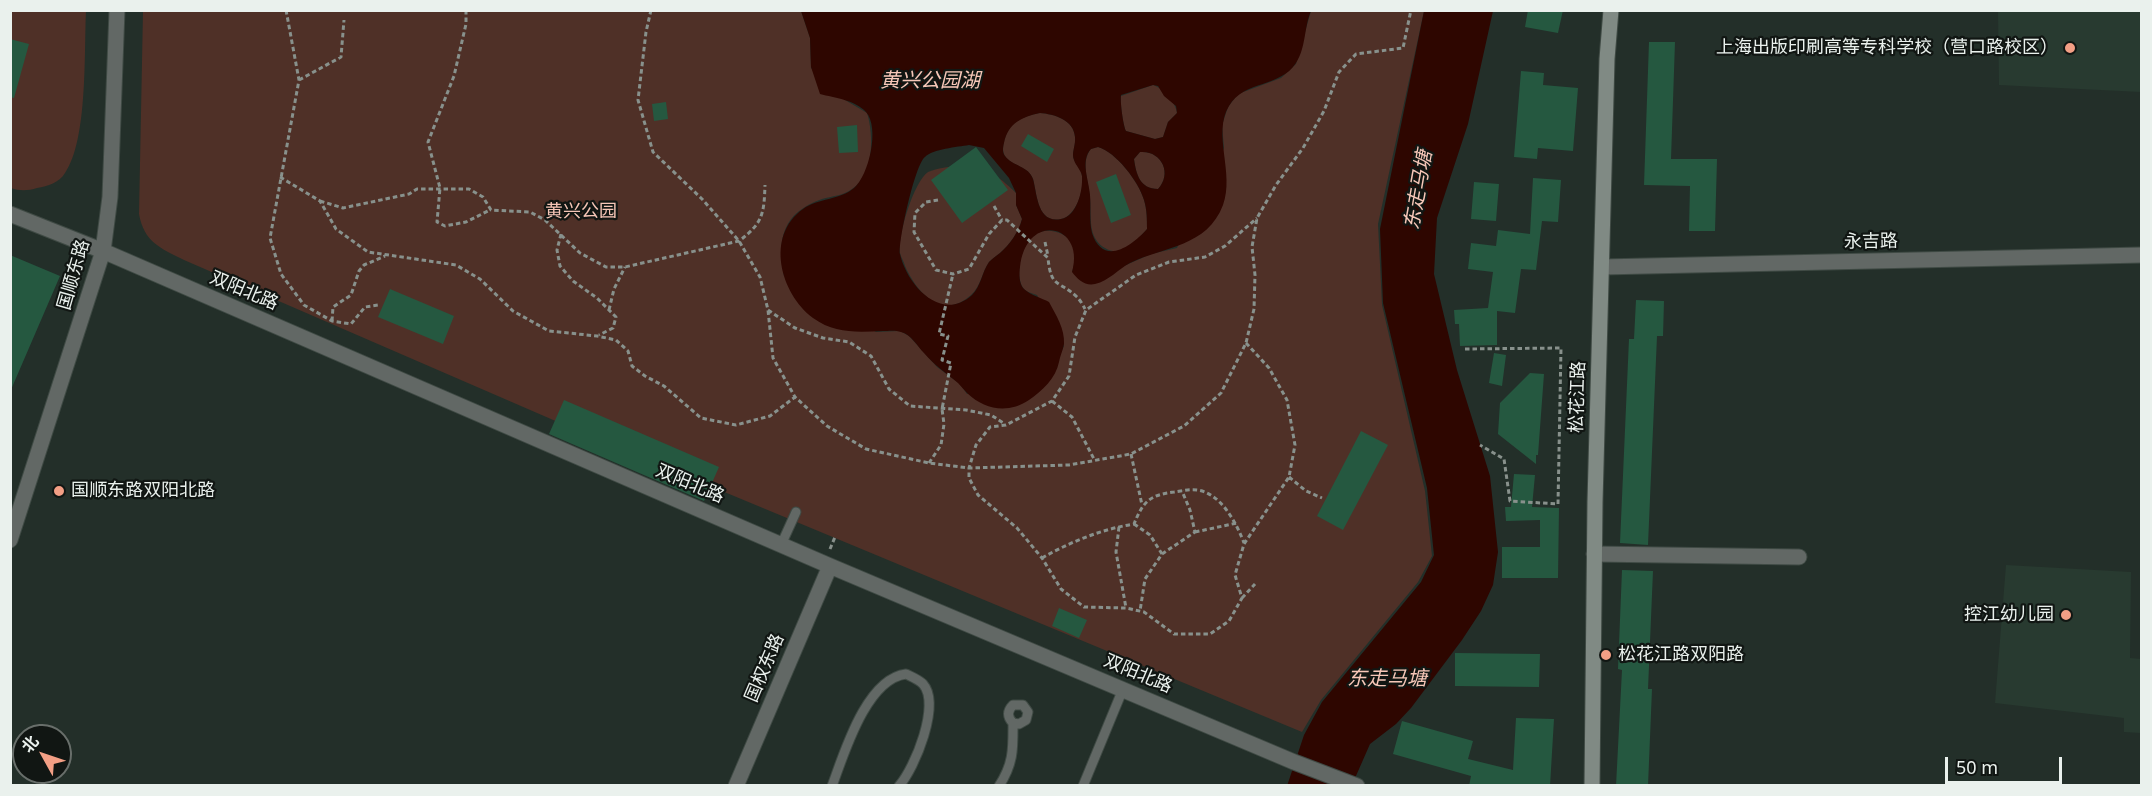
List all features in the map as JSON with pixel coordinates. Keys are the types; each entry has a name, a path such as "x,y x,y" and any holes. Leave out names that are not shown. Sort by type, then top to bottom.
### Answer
{"main road":[{"name":"松花江路","path":"1592,786 1594,554 1607,59 1611,10"}],"street":[{"name":"国顺东路","path":"10,540 103,251 110,197 117,10"},
{"name":"双阳北路","path":"10,214 103,251 830,566 1294,762 1355,785"},
{"name":"永吉路","path":"1602,267 2142,255"},
{"path":"1594,554 1799,556"},
{"name":"国权东路","path":"736,786 830,566"}],"lane":[{"path":"782,545 796,512"},
{"path":"832,786 865,709 891,678 906,674 927,690 928,701 926,730 915,763 900,786"},
{"path":"1083,786 1123,689"},
{"path":"999,786 1011,767 1013,723"}],"path":[{"path":"286,10 298,80 293,120 280,177 270,238 281,274 304,305 332,321 351,324 365,307 378,305"},
{"path":"466,10 466,24 454,76 428,142 440,188 437,222 445,226 466,222 491,210 530,212 545,220 580,253 606,267 625,267 739,241 753,231 764,211 765,185"},
{"path":"651,10 646,32 638,100 653,152 702,200 739,241 760,277 768,310 773,358 795,397 827,426 866,449 929,463 969,468 1069,465 1131,454 1184,426 1221,393 1245,343 1254,309 1255,275 1252,247 1257,218"},
{"path":"1255,584 1242,598 1229,621 1210,634 1174,634 1140,611 1126,608 1084,607 1061,589 1042,558 1017,528 978,495 969,478 969,468 976,446 990,427 1006,424 1052,401 1069,376 1075,338 1086,310 1136,275 1169,262 1205,257 1225,246 1257,218 1303,148 1323,111 1339,72 1356,54 1403,48 1411,10"},
{"path":"298,80 341,57 344,20"},
{"path":"280,177 320,201 343,208 409,194 417,189 440,188 469,189 483,197 491,210"},
{"path":"320,201 336,229 368,252 456,265 480,279 513,311 549,331 616,340 628,351 632,366 664,386 700,418 736,424 770,416 795,397"},
{"path":"938,201 926,202 915,213 914,232 936,270 953,274 969,269 989,234 1002,220"},
{"path":"994,206 1002,220 1006,220 1017,229 1048,258"},
{"path":"561,234 557,250 560,266 573,281 616,317 613,328 597,336"},
{"path":"1045,242 1049,271 1055,283 1077,297 1086,310"},
{"path":"332,321 333,307 351,295 359,271 364,265 387,255"},
{"path":"609,310 614,290 625,267"},
{"path":"929,463 941,444 944,424 942,409 951,363 942,360 948,336 939,334 953,274"},
{"path":"768,310 795,328 823,338 849,342 871,356 889,389 910,406 966,410 991,415 1006,424"},
{"path":"1242,598 1235,575 1244,544 1288,477 1295,445 1287,400 1269,368 1245,343"},
{"path":"1465,349 1561,348 1558,504 1510,501 1504,459 1480,446"},
{"path":"1052,401 1072,417 1094,459"},
{"path":"1131,454 1142,505 1134,524"},
{"path":"1288,477 1306,491 1322,498"},
{"path":"1142,505 1162,494 1198,490 1219,501 1237,523 1244,544"},
{"path":"1182,491 1190,510 1194,532"},
{"path":"1140,611 1145,579 1162,554 1194,532 1237,523"},
{"path":"1042,558 1064,545 1119,526 1134,524 1150,536 1162,554"},
{"path":"1119,526 1116,552 1126,608"}],"shaded area":[{"name":"上海出版印刷高等专科学校（营口路校区）","path":"1998,11 2141,11 2141,92 1999,85"},
{"name":"控江幼儿园","path":"2006,565 2131,572 2130,658 2141,659 2141,733 2124,732 2124,718 1995,703"}],"green space":[{"path":"10,11 86,11 83,95 78,140 63,176 56,182 27,190 11,188"},
{"name":"黄兴公园","path":"143,11 801,11 810,38 811,68 845,100 867,113 871,143 868,165 859,183 845,193 809,205 798,212 785,229 781,250 784,276 876,332 900,331 909,336 937,367 960,384 967,394 1060,355 1064,346 1037,295 1025,290 1020,280 1021,257 1031,238 1045,231 1066,236 1073,244 1075,251 1072,272 1124,266 1151,254 1177,248 1224,148 1222,125 1228,107 1238,94 1281,78 1296,64 1311,11 1424,11 1378,224 1382,305 1425,491 1432,556 1418,582 1321,700 1302,732 604,442 184,260 154,243 141,224 139,214"},
{"path":"1153,85 1168,96 1177,113 1168,122 1163,137 1155,139 1126,131 1121,103 1121,96"},
{"path":"1040,113 1062,119 1074,131 1073,156 1081,172 1081,192 1076,207 1067,217 1061,219 1047,217 1037,199 1031,175 1011,162 1003,152 1004,140 1010,127 1023,118"},
{"path":"1098,147 1112,155 1126,169 1141,193 1146,207 1147,229 1123,250 1111,251 1100,245 1092,230 1086,160 1091,149"},
{"path":"1140,152 1154,155 1162,164 1164,176 1158,189 1147,186 1140,180 1134,159"},
{"path":"960,165 991,173 1009,186 1016,193 1016,205 1022,219 1019,229 1010,242 989,262 971,295 950,305 932,300 916,286 905,266 900,253 900,245 912,197 923,177 928,172"}],"water":[{"name":"黄兴公园湖","path":"801,10 1311,11 1302,51 1296,63 1281,77 1244,92 1229,106 1224,117 1223,129 1226,193 1216,219 1207,229 1184,243 1143,257 1105,280 1091,284 1082,282 1072,272 1074,256 1071,243 1063,235 1054,231 1043,231 1033,237 1025,249 1020,267 1020,282 1027,291 1049,302 1062,328 1064,344 1055,373 1048,384 1029,400 1005,408 989,406 974,399 905,333 846,331 830,327 813,318 792,294 781,264 784,234 791,220 809,205 842,195 854,188 864,173 872,140 870,119 866,112 844,100 820,94 811,67 810,38","holes":["1153,85 1158,86 1164,96 1176,106 1177,113 1168,122 1163,137 1155,139 1126,131 1121,95","1040,113 1057,117 1067,122 1074,131 1073,157 1081,174 1081,189 1075,208 1067,217 1061,219 1047,217 1037,199 1031,175 1003,153 1006,136 1012,126","969,145 984,148 1009,178 1016,193 1016,205 1022,219 1019,229 1010,242 989,262 972,295 960,303 949,305 937,303 918,288 904,266 900,254 908,204 921,163 929,154","1098,147 1112,155 1132,177 1144,200 1147,229 1134,242 1118,250 1103,249 1092,233 1086,171 1088,154 1091,149","1140,152 1147,152 1159,159 1164,176 1158,189 1147,186 1140,180 1134,159"]},
{"name":"东走马塘","path":"1424,11 1493,11 1468,124 1437,218 1434,274 1457,370 1490,476 1498,552 1493,585 1481,611 1462,640 1411,708 1396,724 1370,744 1352,785 1287,786 1304,735 1322,702 1421,582 1434,555 1427,488 1383,303 1380,229"}],"building":[{"path":"1528,10 1563,10 1558,33 1525,27"},
{"path":"10,39 29,44 14,98 10,97"},
{"path":"1649,42 1675,42 1671,159 1717,159 1715,231 1689,231 1690,186 1644,185"},
{"path":"1521,71 1544,73 1543,85 1578,88 1573,151 1538,148 1537,159 1514,157"},
{"path":"666,102 668,119 654,121 652,104"},
{"path":"857,125 858,152 839,153 837,127"},
{"path":"1028,134 1054,149 1047,162 1021,146"},
{"path":"976,147 1008,190 962,223 931,180"},
{"path":"1116,174 1131,215 1111,223 1096,182"},
{"path":"1533,178 1561,180 1558,222 1542,221 1536,270 1521,269 1515,313 1497,311 1497,345 1460,346 1459,324 1455,324 1454,310 1488,308 1493,272 1468,269 1471,243 1496,246 1498,230 1530,234"},
{"path":"1474,182 1499,184 1496,221 1471,219"},
{"path":"10,255 60,276 10,392"},
{"path":"390,289 454,316 443,344 378,317"},
{"path":"1636,300 1664,301 1663,336 1657,336 1648,545 1620,543 1629,339 1634,339"},
{"path":"1494,353 1506,355 1502,386 1489,383"},
{"path":"1530,373 1544,374 1536,464 1498,434 1500,403"},
{"path":"564,400 719,467 704,501 549,434"},
{"path":"1361,431 1388,445 1343,530 1317,516"},
{"path":"1514,474 1535,475 1532,507 1559,508 1558,578 1502,578 1502,547 1540,547 1540,520 1506,521 1505,507 1511,507"},
{"path":"1622,570 1653,571 1648,689 1652,689 1648,786 1616,786 1622,670 1618,669"},
{"path":"1059,608 1087,620 1079,638 1052,626"},
{"path":"1455,653 1540,654 1539,687 1455,686"},
{"path":"1516,718 1554,719 1550,786 1469,786 1471,776 1393,754 1402,721 1473,741 1468,759 1513,770"}],"place":[{"name":"上海出版印刷高等专科学校（营口路校区）","path":"2070,48"},
{"name":"国顺东路双阳北路","path":"59,491"},
{"name":"控江幼儿园","path":"2066,615"},
{"name":"松花江路双阳路","path":"1606,655"}]}
